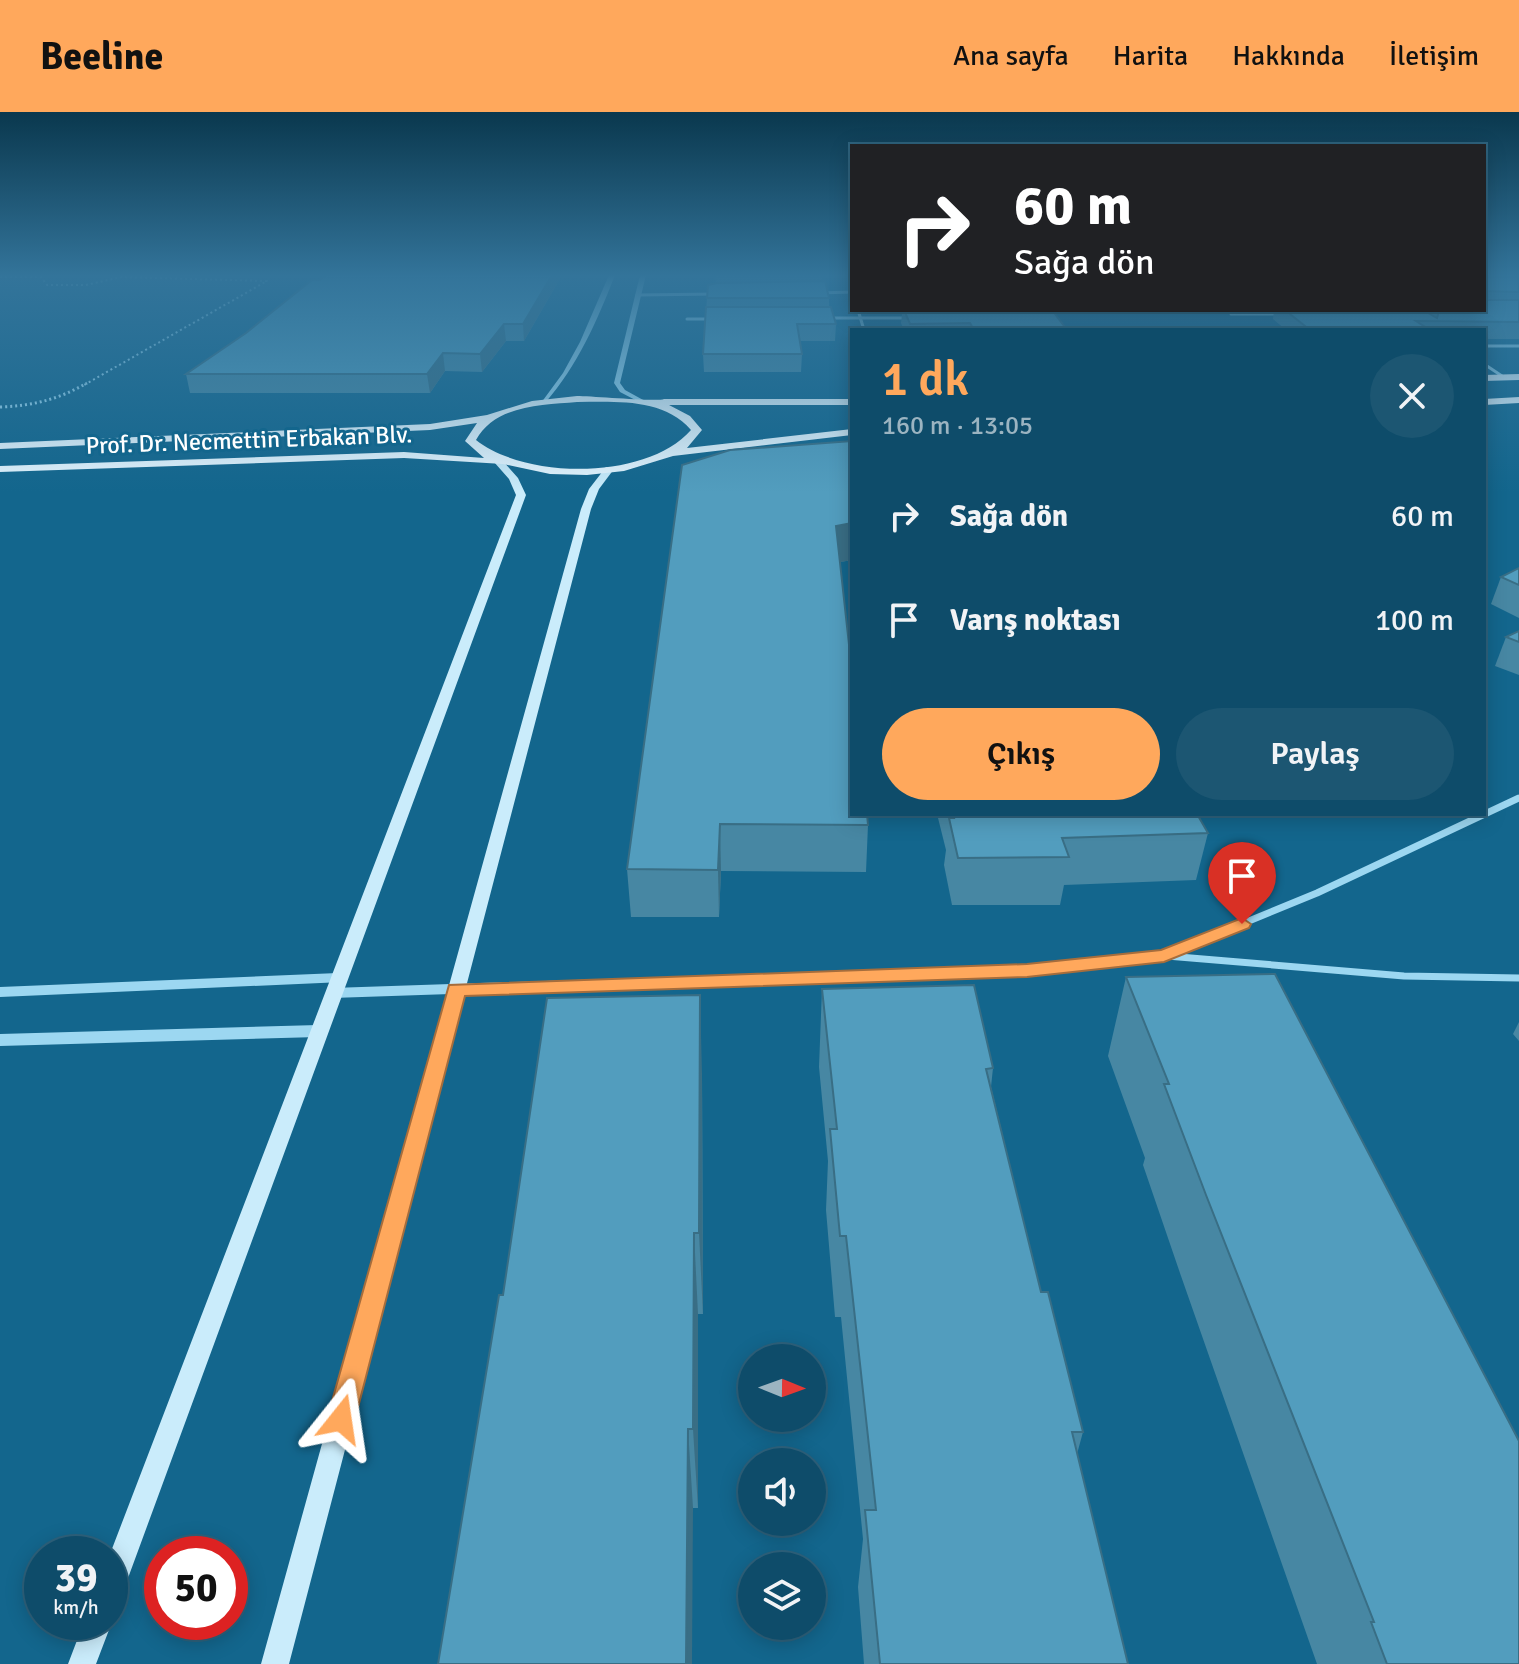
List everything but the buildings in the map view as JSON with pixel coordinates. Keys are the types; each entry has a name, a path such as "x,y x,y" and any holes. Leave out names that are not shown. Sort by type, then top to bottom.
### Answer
{"main road":[{"path":"1486,378 1519,377"},
{"name":"Prof. Dr. Necmettin Erbakan Blv.","path":"0,446 430,427 489,418 543,402 577,399 643,402"},
{"path":"1486,402 1519,400"},
{"path":"643,402 850,402"},
{"path":"643,402 671,409 689,418 697,430 691,442 672,454"},
{"path":"128,1541 521,495 513,478 499,462 479,453 470,441 474,429 489,418"},
{"path":"672,454 850,432"},
{"name":"Prof. Dr. Necmettin Erbakan Blv.","path":"0,469 404,455 499,462 556,471 609,469 672,454"},
{"path":"275,1664 586,509 594,489 609,469"},
{"path":"82,1664 91,1640"}],"street":[{"path":"543,402 561,383 581,347"},
{"path":"625,347 617,383 622,391 643,402"},
{"path":"1486,365 1505,378"},
{"path":"1486,814 1519,798"},
{"path":"0,992 335,986 456,990 1027,970 1164,956 1317,893 1481,816"},
{"path":"0,1040 318,1031"}],"lane":[{"path":"1164,956 1404,976 1519,978"}],"path":[{"path":"0,407 26,406 61,398 150,347"}],"route":[{"path":"341,1419 456,990 1027,970 1111,963 1164,956 1242,924"}]}
